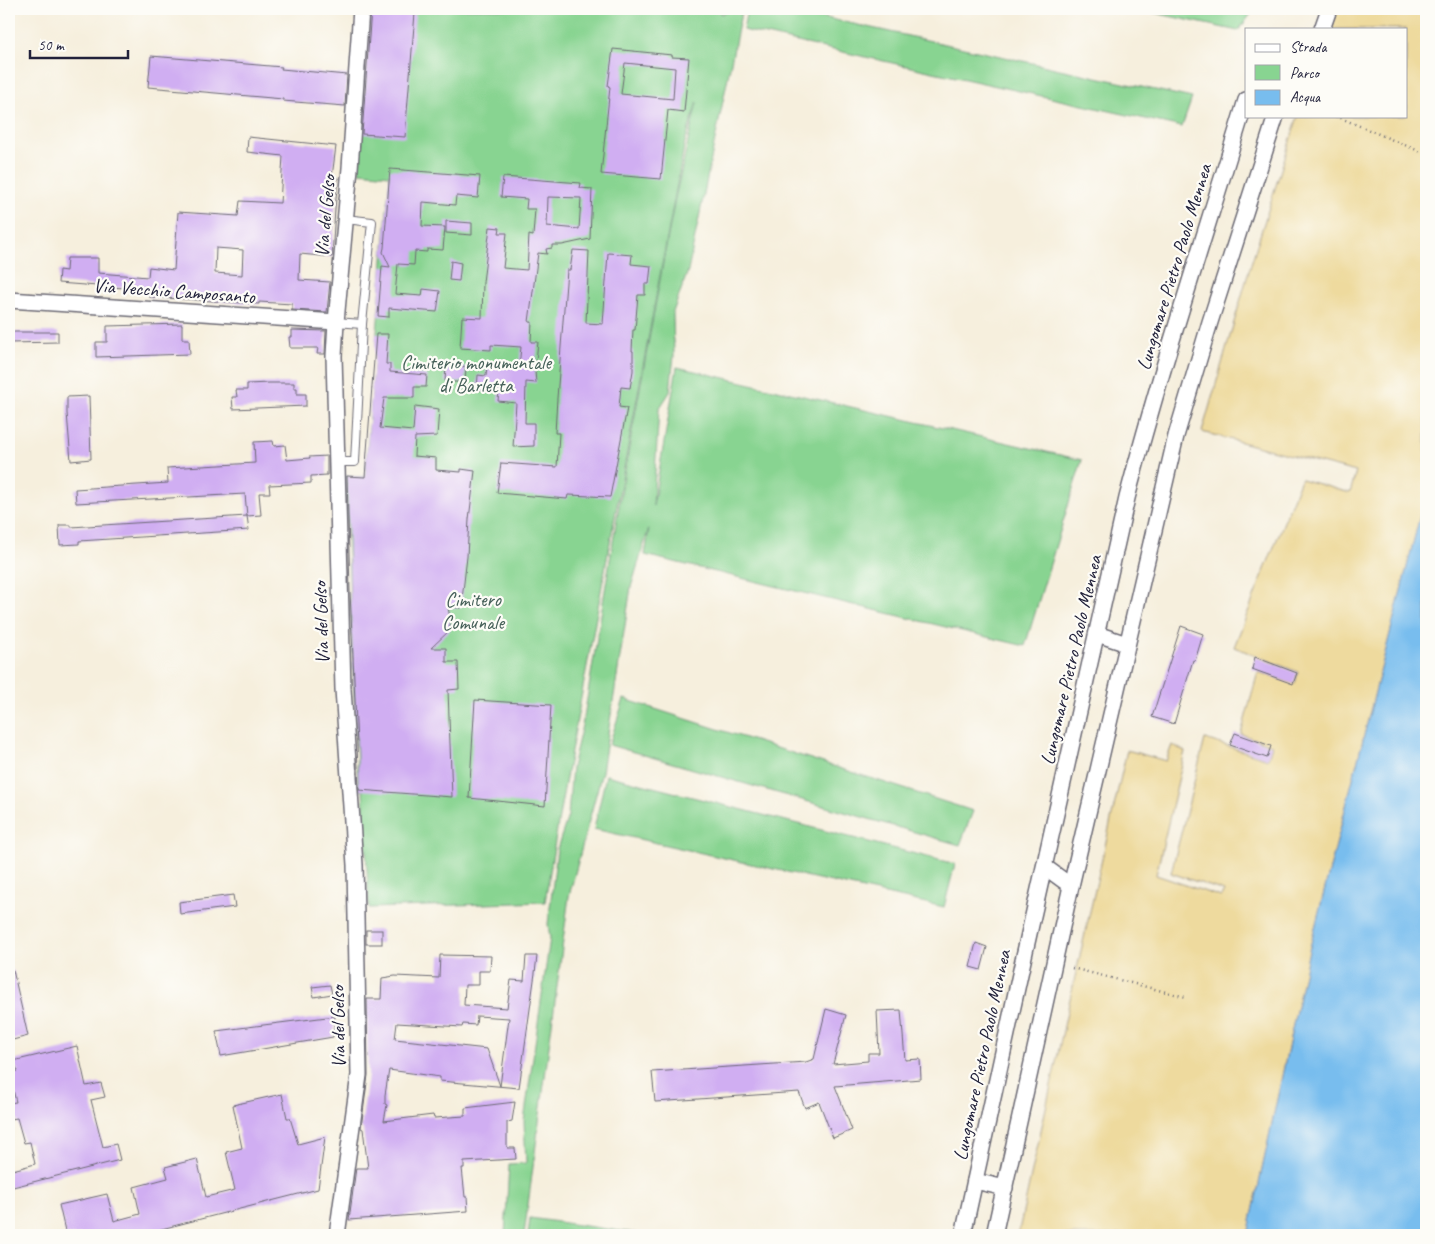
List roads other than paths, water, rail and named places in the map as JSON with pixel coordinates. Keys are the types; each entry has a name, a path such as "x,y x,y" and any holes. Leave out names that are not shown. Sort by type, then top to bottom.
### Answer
{"street":[{"name":"Via del Gelso","path":"336,1235 359,1075 355,865 343,689 334,356 361,9"},
{"path":"1322,28 1329,9"},
{"name":"Lungomare Pietro Paolo Mennea","path":"963,1235 1127,498 1179,312 1245,103"},
{"path":"994,1235 1071,886 1176,436 1213,312 1275,118"},
{"name":"Via Vecchio Camposanto","path":"9,300 336,322"},
{"path":"1097,634 1127,644"},
{"path":"1045,867 1071,886"},
{"path":"975,1180 1005,1188"}],"lane":[{"path":"336,462 355,462 362,324 372,222 345,219"},
{"path":"336,322 362,324"}],"water":[{"path":"1426,496 1426,1235 1248,1235 1308,955"}],"park label":[{"name":"Cimiterio monumentale di Barletta","path":"476,374"},
{"name":"Cimitero Comunale","path":"473,610"}]}
